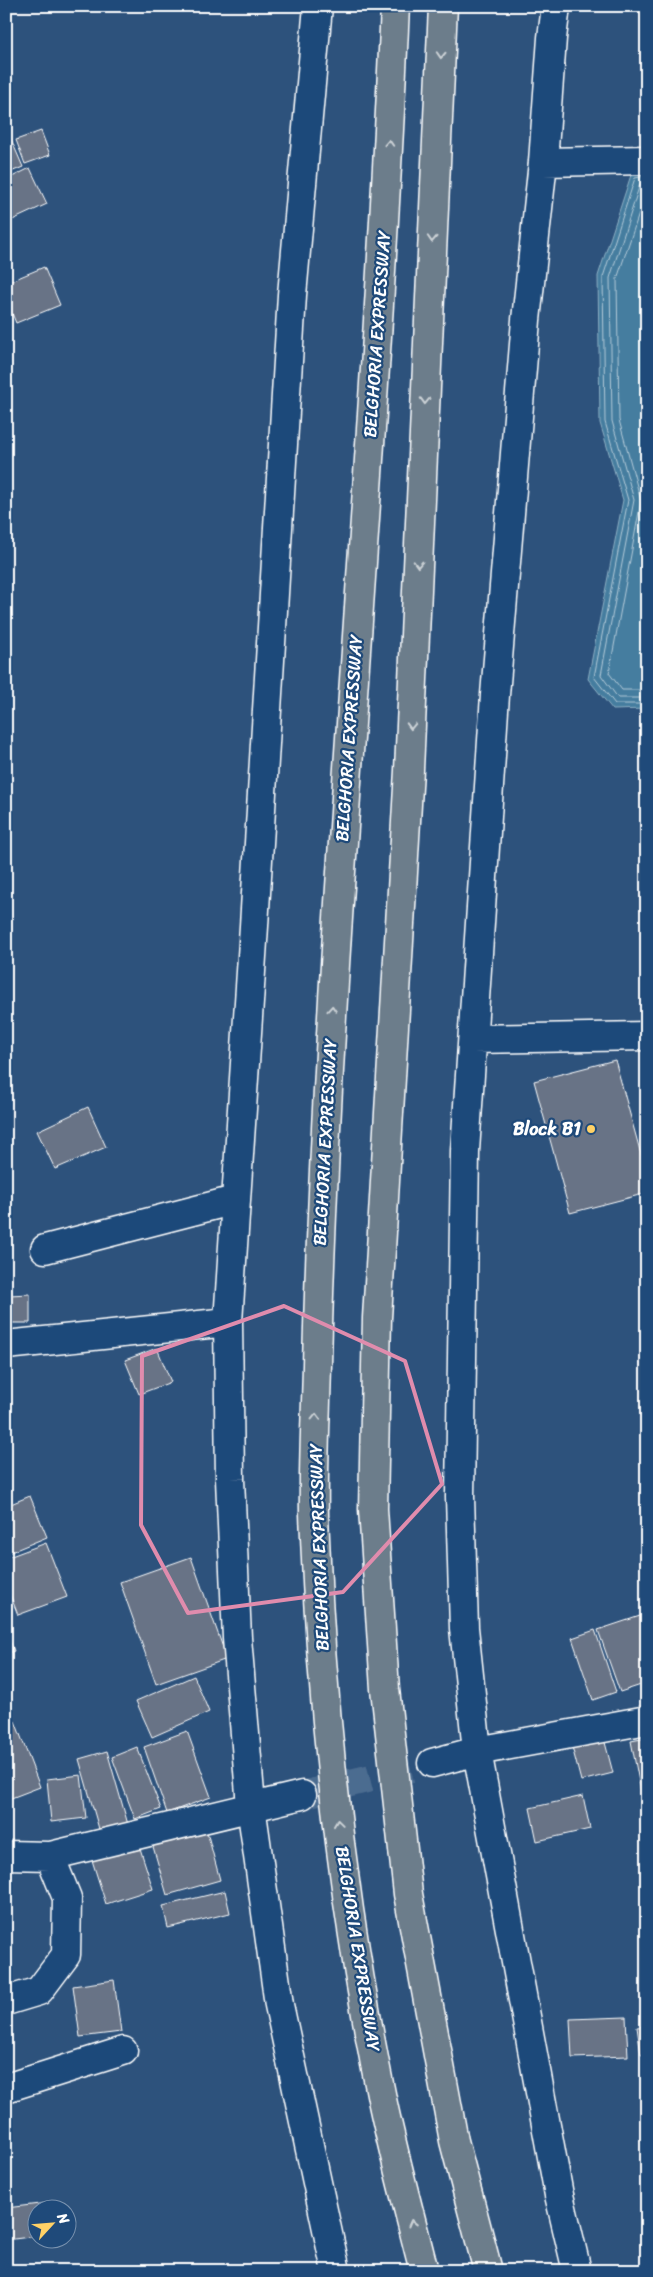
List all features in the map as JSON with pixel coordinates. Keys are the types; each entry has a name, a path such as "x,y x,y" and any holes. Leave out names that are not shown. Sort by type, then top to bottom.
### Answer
{"highway":[{"name":"BELGHORIA EXPRESSWAY","path":"395,6 387,192 351,707 325,1126 314,1506 319,1616 334,1794 351,1919 383,2105 424,2271"},
{"path":"443,6 409,770 377,1318 373,1509 385,1689 408,1894 454,2141 488,2271"}],"street":[{"path":"318,6 292,295 255,916 228,1322 230,1479 237,1638 251,1806 279,2005 336,2271"},
{"path":"556,6 543,162 526,320 496,685 473,1039 466,1151 460,1497 464,1628 477,1751 560,2195 577,2271"},
{"path":"543,162 647,160"},
{"path":"473,1039 647,1036"},
{"path":"45,1249 235,1200"},
{"path":"6,1345 228,1322"},
{"path":"432,1764 477,1751 647,1720"},
{"path":"6,1856 50,1856 302,1795"},
{"path":"6,2000 40,1991 66,1954 67,1898 50,1856"},
{"path":"6,2088 123,2051"}],"highlighted area":[{"path":"284,1306 405,1361 442,1484 343,1592 188,1613 141,1525 142,1356"}],"water":[{"path":"632,172 647,172 647,709 613,710 588,679 623,500 600,423 598,276"}],"building":[{"path":"41,131 50,155 25,164 16,140"},
{"path":"10,137 23,167 6,174 6,138"},
{"path":"30,168 47,204 6,223 6,180"},
{"path":"44,267 60,305 16,323 6,299 6,283"},
{"name":"Block B1","path":"615,1060 647,1176 647,1193 570,1213 534,1081"},
{"path":"88,1107 106,1147 55,1169 37,1131"},
{"path":"30,1294 30,1323 10,1323 9,1295"},
{"path":"157,1348 171,1382 139,1394 125,1360"},
{"path":"6,1409 11,1424 6,1425"},
{"path":"30,1496 47,1537 6,1554 6,1506"},
{"path":"46,1543 67,1597 18,1615 6,1584 6,1558"},
{"path":"191,1557 227,1659 156,1684 120,1582"},
{"path":"643,1615 647,1626 647,1683 620,1692 598,1630"},
{"path":"6,1630 14,1651 6,1654"},
{"path":"595,1630 616,1692 593,1700 572,1638"},
{"path":"194,1676 209,1712 152,1737 136,1701"},
{"path":"15,1721 40,1787 6,1800 6,1725"},
{"path":"187,1731 211,1797 167,1813 144,1747"},
{"path":"602,1731 613,1773 581,1781 570,1739"},
{"path":"647,1738 647,1811 645,1812 631,1741"},
{"path":"137,1747 161,1809 135,1819 112,1757"},
{"path":"107,1751 129,1828 101,1836 79,1759"},
{"path":"81,1775 86,1818 51,1822 47,1779"},
{"path":"583,1796 590,1829 537,1841 530,1808"},
{"path":"206,1828 220,1880 167,1895 152,1843"},
{"path":"138,1842 153,1889 106,1904 91,1857"},
{"path":"225,1891 230,1913 168,1928 163,1906"},
{"path":"114,1980 121,2032 80,2037 73,1986"},
{"path":"626,2017 628,2056 572,2058 570,2019"},
{"path":"647,2026 647,2054 641,2055 637,2027"},
{"path":"644,2201 647,2201 647,2247 641,2247"},
{"path":"28,2205 28,2237 6,2240 6,2208"}],"tunnel":[{"path":"302,1795 432,1763"}],"place":[{"name":"Block B1","path":"591,1129"}]}
